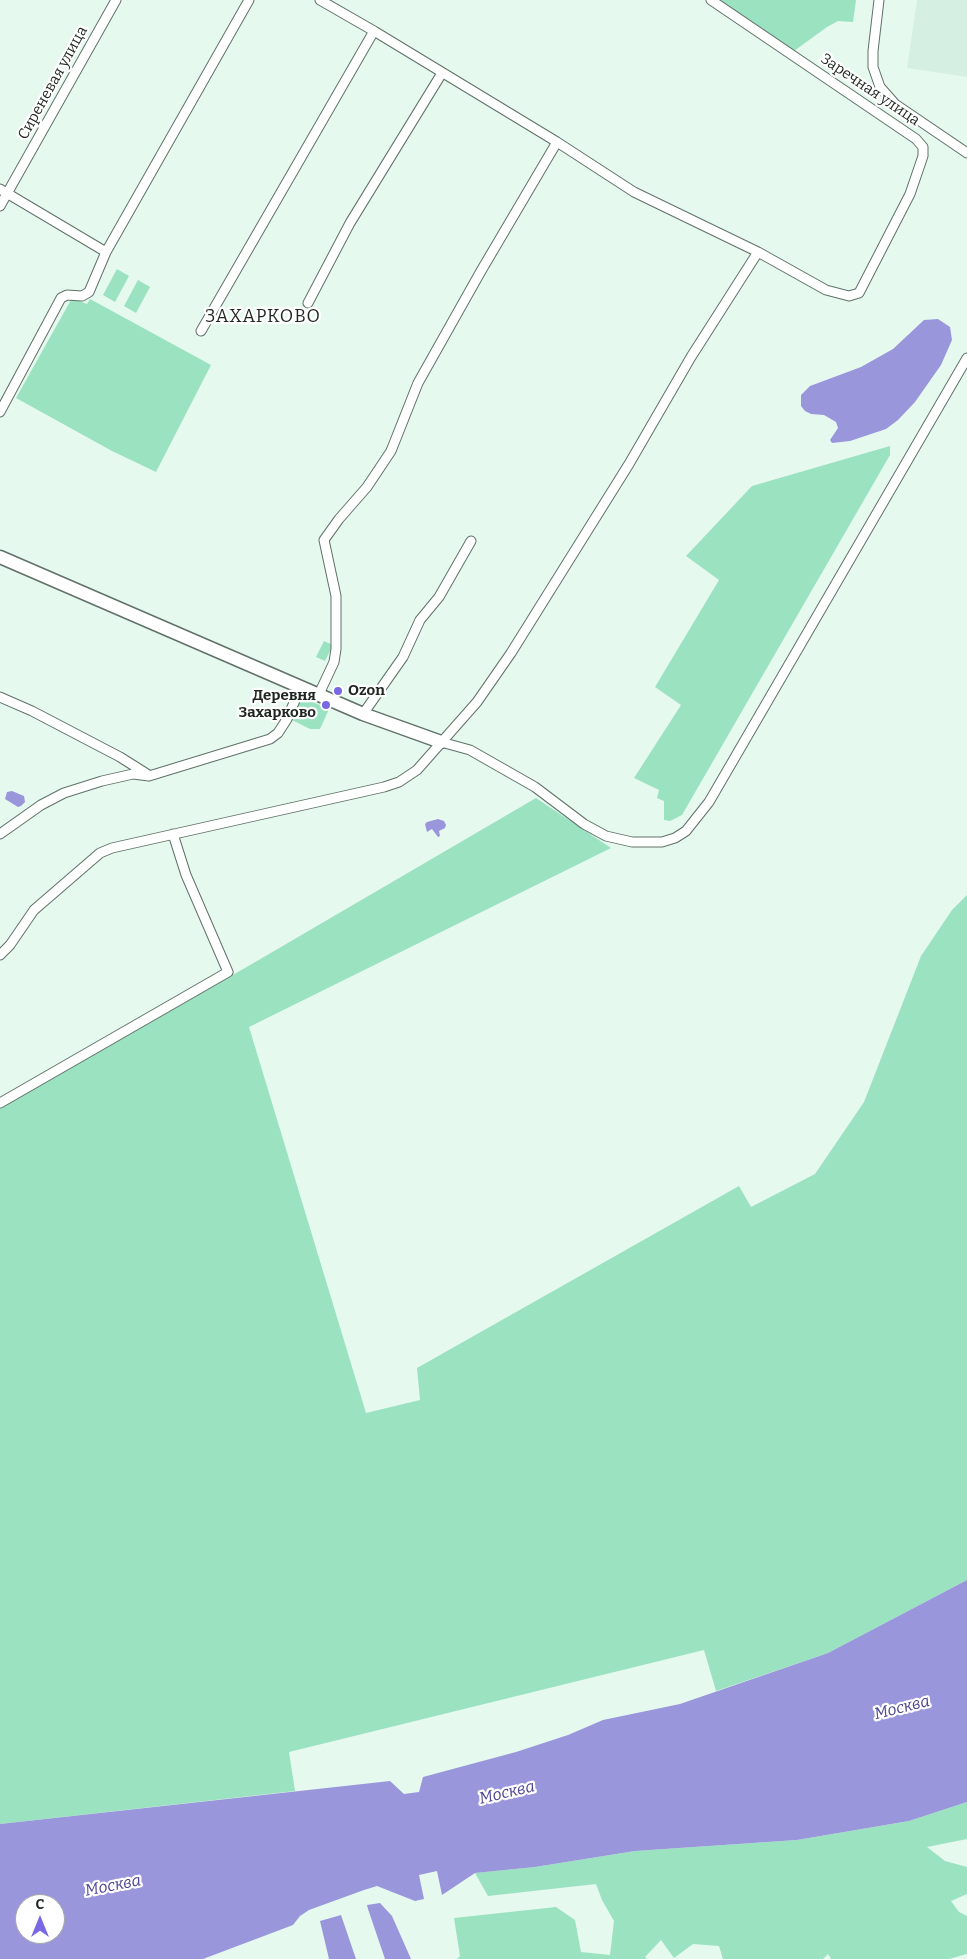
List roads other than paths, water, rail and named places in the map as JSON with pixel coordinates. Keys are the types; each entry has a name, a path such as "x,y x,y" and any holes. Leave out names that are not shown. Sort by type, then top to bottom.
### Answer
{"street":[{"name":"Сиреневая улица","path":"0,206 4,191 116,0"},
{"path":"0,412 62,298 67,295 82,296 88,292 106,252 249,0"},
{"path":"0,956 10,945 34,910 100,853 112,848 399,782 417,770 477,702 510,653 629,464 691,357 758,252 634,192 557,142 374,30 320,0"},
{"name":"Заречная улица","path":"711,0 908,133 923,147 923,156 910,194 859,293 849,296 826,290 758,252"},
{"path":"879,0 873,51 874,67 880,86 895,104 967,153"},
{"path":"202,331 374,30"},
{"path":"308,303 350,223 442,73"},
{"path":"319,694 334,662 336,649 336,596 324,540 339,519 367,487 391,451 418,383 480,271 557,142"},
{"path":"4,191 106,252"},
{"path":"0,557 363,714 441,742 470,750 535,788 584,824 606,836 632,842 662,842 675,838 686,831 709,802 967,358"},
{"path":"363,714 403,657 420,620 436,602 471,540"},
{"path":"0,834 41,805 64,793 133,774 149,776 270,739 278,733 288,719 301,686"},
{"path":"0,697 32,711 120,757 149,776"},
{"path":"0,1103 228,972 186,875 174,834"}],"water":[{"path":"938,319 950,327 952,340 941,365 915,402 898,420 886,429 850,441 832,443 830,440 838,428 836,422 824,415 811,414 805,411 801,406 801,395 810,386 861,367 893,349 924,320"},
{"path":"12,791 24,796 25,802 21,806 18,807 5,799 7,792"},
{"path":"438,819 444,821 446,825 445,828 439,831 440,836 438,837 432,829 427,832 425,824"},
{"name":"Москва","path":"967,1580 967,1802 909,1821 797,1840 635,1851 535,1867 475,1873 442,1895 437,1871 419,1875 424,1899 415,1901 377,1886 309,1910 300,1916 293,1925 203,1959 0,1959 0,1824 390,1781 404,1794 419,1792 423,1777 516,1752 568,1735 603,1720 680,1704 828,1653"},
{"path":"380,1903 392,1916 411,1959 385,1959 367,1905"},
{"path":"341,1915 356,1959 329,1959 320,1921"}],"place":[{"name":"Ozon","path":"338,691"},
{"name":"Деревня Захарково","path":"326,705"}],"district":[{"name":"ЗАХАРКОВО","path":"263,317"}]}
